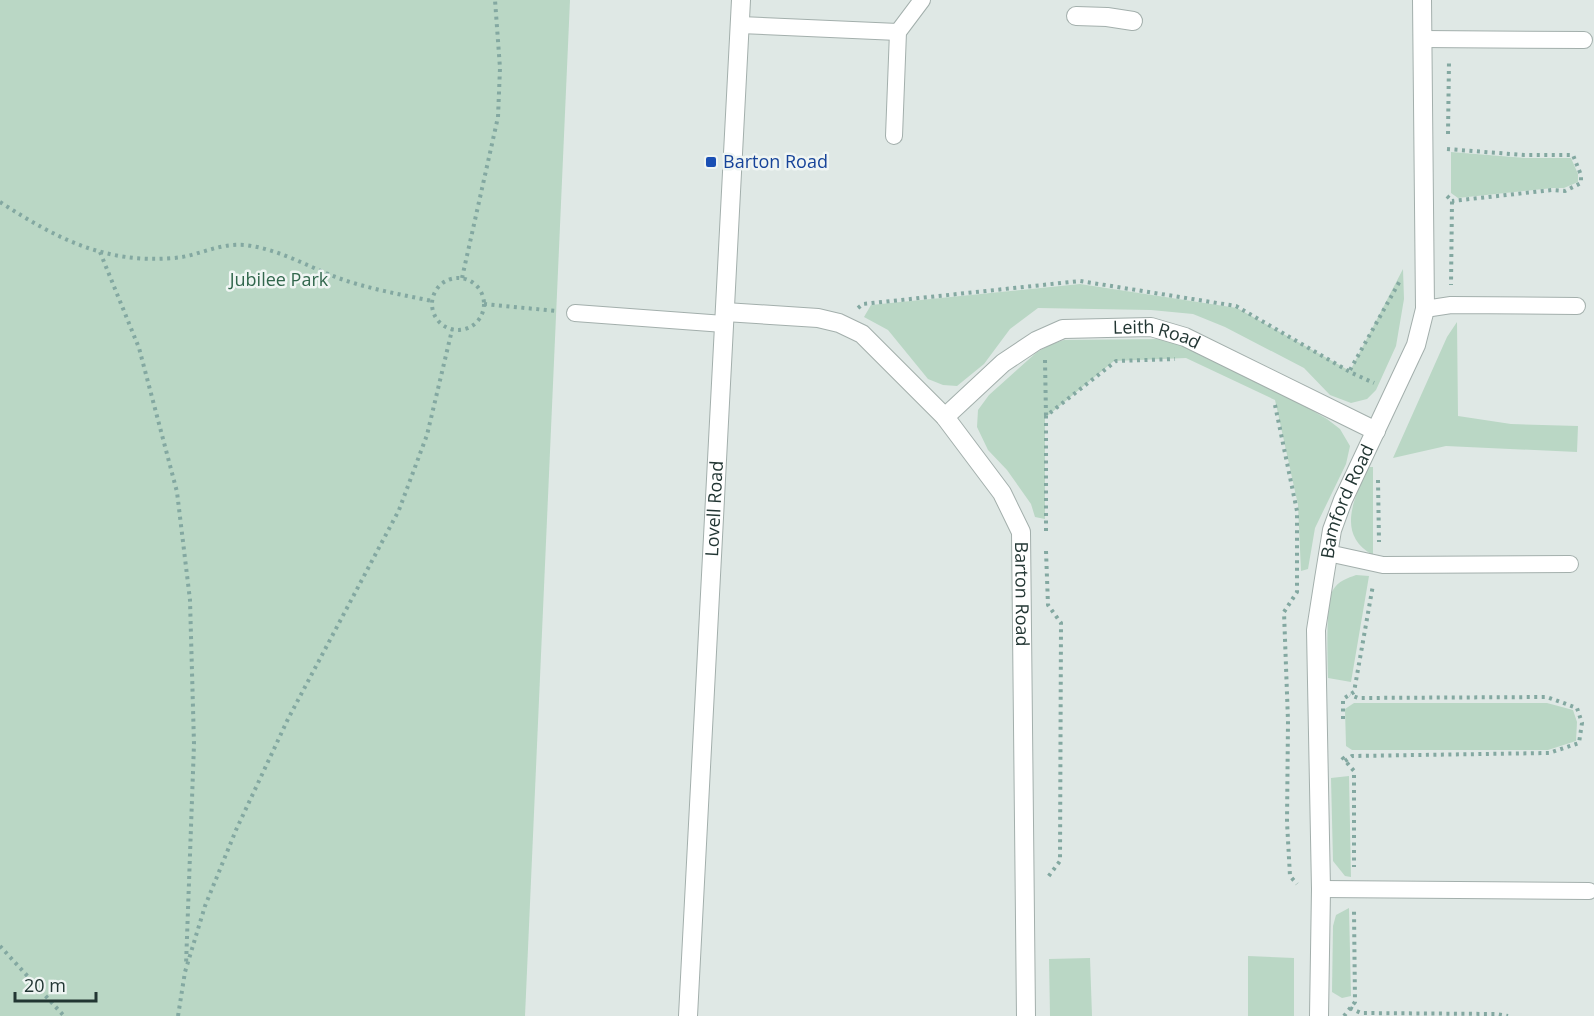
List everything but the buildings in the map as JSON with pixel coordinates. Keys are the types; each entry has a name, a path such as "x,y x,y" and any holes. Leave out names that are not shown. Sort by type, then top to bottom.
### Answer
{"street":[{"name":"Lovell Road","path":"688,1016 741,0"},
{"name":"Bamford Road","path":"1319,1016 1321,889 1316,630 1332,530 1343,500 1416,345 1425,309 1422,0"},
{"path":"1076,16 1108,8 1133,21"},
{"name":"Barton Road","path":"725,318 818,318 839,323 862,334 945,417 1002,493 1021,532 1026,1016"},
{"name":"Leith Road","path":"945,417 1003,363 1063,329 1151,327 1185,337 1376,431"}],"lane":[{"path":"894,136 898,32 922,0"},
{"path":"740,24 898,32"},
{"path":"1422,39 1584,40"},
{"path":"1425,309 1451,305 1577,306"},
{"path":"575,313 725,318"},
{"path":"1328,553 1383,565 1570,564"},
{"path":"1321,889 1589,891"}],"path":[{"path":"462,279 498,117 500,68 495,0"},
{"path":"1447,158 1448,39"},
{"path":"1447,149 1524,155 1573,155 1581,175 1581,183 1565,191 1552,190 1452,201 1447,197 1447,187"},
{"path":"1451,305 1452,201"},
{"path":"0,202 64,240 100,252 142,258 176,258 216,246 244,245 271,250 346,281 432,301"},
{"path":"100,252 139,348 177,492 189,589 194,744 185,972 178,1016"},
{"path":"1350,370 1405,271 1424,255"},
{"path":"462,279 478,288 484,304 479,319 474,325 460,331 452,330 439,322 432,309 432,301 434,293 446,281 462,279"},
{"path":"484,304 575,313"},
{"path":"185,972 205,906 236,830 288,719 399,510 427,435 452,330"},
{"path":"1044,338 1046,535"},
{"path":"1046,417 1116,361 1185,359"},
{"path":"1274,401 1297,512 1297,592 1284,612 1290,876 1300,887 1321,889"},
{"path":"1343,722 1343,699 1354,692 1379,552 1378,473"},
{"path":"1025,895 1039,890 1060,861 1061,623 1048,605 1046,547"},
{"path":"1344,1016 1355,1002 1354,771 1343,759 1352,756 1549,753 1579,743 1582,723 1577,708 1547,697 1358,698 1350,695"},
{"path":"0,946 64,1016"},
{"path":"1350,1008 1360,1013 1508,1016"}],"green space":[{"name":"Jubilee Park","path":"0,0 570,0 525,1016 0,1016"},
{"path":"1451,152 1525,158 1571,158 1578,174 1578,182 1564,188 1458,198 1451,193"},
{"path":"1403,269 1404,299 1396,346 1376,390 1367,399 1351,403 1330,395 1304,368 1225,327 1193,314 1151,310 1038,308 1010,329 984,364 957,386 943,385 928,379 888,330 864,317 871,305 1080,284 1237,308 1350,371"},
{"path":"1457,322 1458,416 1511,424 1578,426 1577,452 1446,446 1393,458 1447,337"},
{"path":"1162,339 1183,345 1301,404 1340,429 1350,446 1346,464 1315,528 1308,569 1301,571 1298,505 1275,400 1186,358 1114,361 1045,418 1045,519 1035,517 1031,504 1007,470 988,450 977,427 978,410 989,395 1037,352 1064,340"},
{"path":"1368,467 1373,467 1373,555 1354,537 1351,526 1354,502"},
{"path":"1356,575 1369,576 1351,682 1328,678 1328,618 1330,596 1333,590 1340,582"},
{"path":"1354,703 1547,703 1573,710 1577,722 1576,741 1548,750 1352,750 1346,746 1345,709"},
{"path":"1349,776 1351,877 1345,876 1333,861 1331,778"},
{"path":"1349,908 1351,996 1342,998 1332,992 1333,926 1336,915"},
{"path":"1248,956 1294,958 1294,1016 1248,1016"},
{"path":"1090,958 1092,1016 1050,1016 1049,959"}],"place":[{"name":"Barton Road","path":"711,162"}]}
